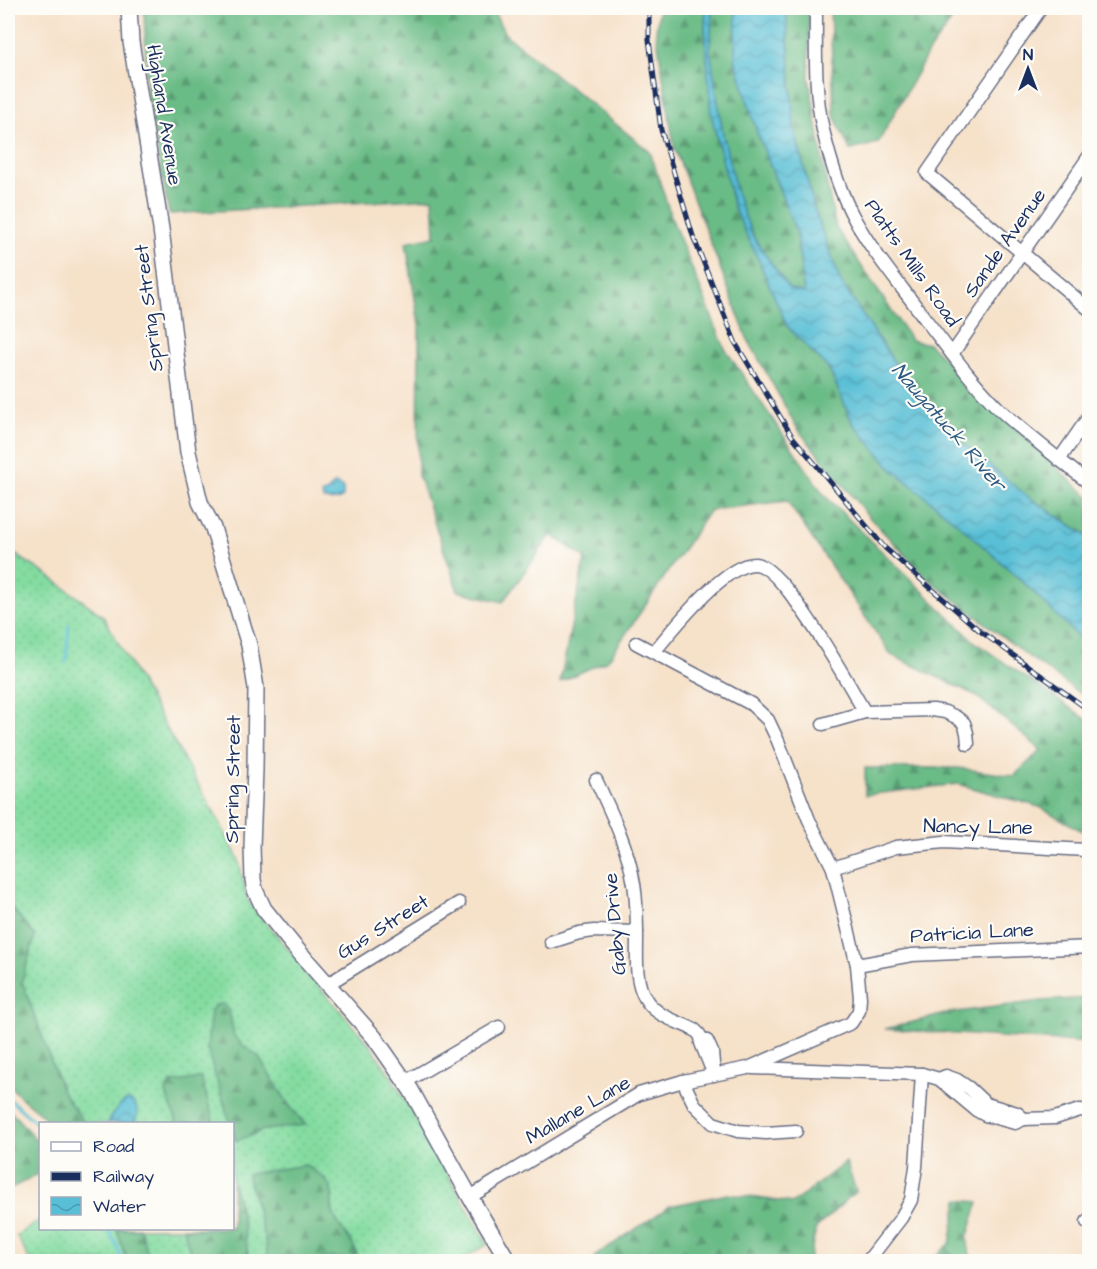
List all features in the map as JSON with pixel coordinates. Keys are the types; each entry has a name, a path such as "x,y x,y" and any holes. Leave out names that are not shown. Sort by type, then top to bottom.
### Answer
{"main road":[{"name":"Highland Avenue","path":"129,8 131,42 161,229"},
{"name":"Spring Street","path":"161,229 190,464 200,502 213,528 249,645 256,688 252,846 255,890 264,909 374,1037 405,1082 509,1262"}],"street":[{"name":"Platts Mills Road","path":"816,8 816,76 819,112 841,189 854,218 874,251 976,383 999,408 1089,484"},
{"path":"1041,8 927,173 1089,310"},
{"name":"Sande Avenue","path":"952,354 1089,154"},
{"path":"1059,460 1089,415"},
{"path":"654,652 715,585 741,567 756,564 770,570 806,615 865,712"},
{"name":"Mallane Lane","path":"470,1197 639,1094 683,1081 748,1068 851,1023 859,1011 857,965 833,868 809,820 768,720 751,704 636,643"},
{"path":"823,724 865,712 933,710 945,712 964,723 968,744"},
{"name":"Gaby Drive","path":"596,780 617,823 629,859 637,907 637,975 644,997 657,1011 695,1030 702,1039 707,1041 712,1052 714,1075"},
{"name":"Nancy Lane","path":"833,868 896,847 944,842 1089,852"},
{"name":"Gus Street","path":"328,984 459,903"},
{"path":"551,942 594,931 637,933"},
{"name":"Patricia Lane","path":"857,965 912,955 1089,947"},
{"path":"405,1082 499,1027"},
{"name":"Mallane Lane","path":"748,1068 922,1074 939,1079 985,1115 1015,1122 1024,1119 1055,1118 1080,1110 1089,1111"},
{"path":"867,1262 901,1218 911,1200 916,1167 922,1074"},
{"path":"683,1081 694,1104 713,1123 738,1131 766,1133 796,1131"}],"green space":[{"path":"144,8 492,8 505,34 650,152 673,222 725,349 824,495 976,643 1089,721 1089,835 1040,807 958,784 865,795 865,768 958,768 1014,776 1041,750 975,695 891,655 787,501 710,510 608,660 560,682 585,558 551,535 503,602 458,591 418,475 419,324 406,242 435,236 433,198 169,214 147,91"},
{"path":"659,8 706,8 705,27 711,113 734,208 787,326 829,369 853,423 892,469 1020,579 1080,638 1089,651 1089,700 928,579 869,517 797,428 747,338 674,147 656,31"},
{"path":"712,8 736,8 735,59 757,132 797,234 804,293 789,289 752,235 736,192 722,129 710,50"},
{"path":"786,8 809,8 809,78 836,228 911,340 929,344 1089,496 1089,537 1028,497 954,436 896,365 840,281 815,211 794,128"},
{"path":"830,8 961,8 929,51 878,143 850,150 834,115"},
{"path":"8,550 49,576 103,616 238,858 248,901 371,1046 392,1078 488,1244 458,1262 30,1261 17,1236 39,1221 39,1230 234,1230 234,1122 66,1122 8,1007"},
{"path":"8,903 35,936 22,981 62,1091 83,1122 49,1122 20,1097 8,1079"},
{"path":"1089,998 1089,1043 885,1029 949,1013 1041,1001"},
{"path":"224,1004 230,1014 234,1036 258,1056 291,1108 306,1125 264,1130 236,1141 234,1122 230,1122 207,1049 211,1010 216,1005"},
{"path":"201,1077 214,1122 176,1122 166,1093 170,1083"},
{"path":"8,1108 39,1143 39,1174 8,1190"},
{"path":"846,1162 856,1191 816,1228 809,1261 597,1262 594,1257 670,1206 728,1194 793,1203"},
{"path":"306,1165 322,1177 331,1188 332,1210 357,1254 348,1260 334,1257 313,1261 268,1261 265,1239 247,1174"},
{"path":"234,1187 249,1261 192,1261 184,1230 234,1230"},
{"path":"958,1200 979,1202 967,1238 971,1261 929,1261 950,1244"},
{"path":"117,1230 140,1230 150,1261 126,1261"}],"water":[{"path":"706,8 712,8 710,50 722,129 736,192 752,235 789,289 804,293 797,234 757,132 735,59 736,8 786,8 794,128 815,211 840,281 896,365 954,436 1028,497 1089,537 1089,651 1080,638 1020,579 892,469 853,423 829,369 787,326 734,208 711,113 705,27"},
{"path":"334,484 343,488 343,497 333,501 323,499 322,494"},
{"path":"128,1100 136,1106 137,1116 134,1122 109,1122 119,1106"}],"waterway":[{"path":"66,662 69,625"},
{"path":"8,1098 39,1125"},
{"path":"109,1230 120,1253 121,1262"}],"railway":[{"path":"649,8 649,40 661,130 693,236 736,344 792,436 885,548 980,631 1090,711"}],"water label":[{"name":"Naugatuck River","path":"949,427"}]}
